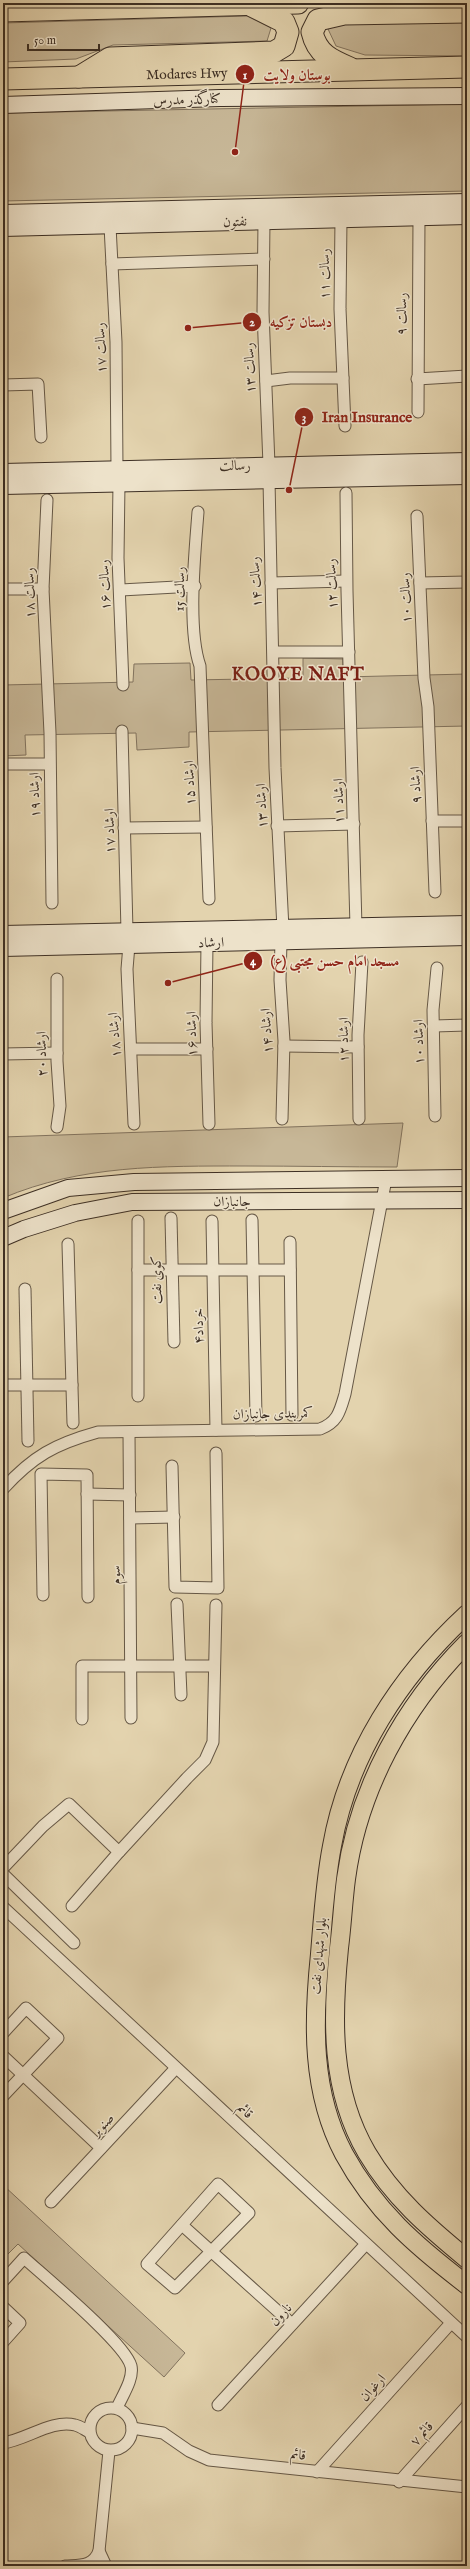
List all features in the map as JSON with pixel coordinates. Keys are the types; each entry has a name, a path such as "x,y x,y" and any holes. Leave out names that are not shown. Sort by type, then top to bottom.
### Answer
{"highway":[{"path":"3,11 298,3"},
{"path":"78,77 110,58 274,52 284,46 288,32 284,22 272,14 248,4"},
{"path":"354,70 326,58 319,50 312,32 318,20 344,14 467,12"},
{"name":"Modares Hwy","path":"3,79 467,67"}],"main road":[{"name":"بلوار شهدای نفت","path":"467,1614 404,1681 372,1732 350,1782 332,1845 326,1882 314,2024 316,2059 326,2109 344,2153 368,2192 390,2220 422,2251 467,2285"},
{"name":"بلوار شهدای نفت","path":"467,1643 439,1673 414,1704 387,1751 359,1820 346,1878 335,1990 334,2029 335,2051 343,2090 354,2126 366,2152 387,2184 406,2207 430,2230 467,2259"}],"street":[{"name":"کنارگذر مدرس","path":"3,105 220,98 467,96"},
{"name":"نفتون","path":"3,212 193,216 460,209"},
{"name":"نفتون","path":"3,228 110,226 193,216 264,221 419,217 460,209"},
{"name":"رسالت ۹","path":"418,412 419,217"},
{"name":"رسالت ۱۱","path":"341,219 340,309 345,426"},
{"name":"رسالت ۱۳","path":"264,221 269,473"},
{"name":"رسالت ۱۷","path":"110,226 116,342 118,476"},
{"path":"112,264 264,259"},
{"path":"417,379 467,376"},
{"path":"266,381 290,378 343,378"},
{"path":"3,385 38,384 41,437"},
{"name":"رسالت","path":"269,473 467,461"},
{"name":"رسالت","path":"3,472 96,477"},
{"name":"رسالت","path":"3,486 118,476 269,473 467,476"},
{"name":"رسالت ۱۴","path":"269,473 275,682"},
{"name":"رسالت ۱۶","path":"118,476 118,558 121,590 123,685"},
{"name":"رسالت ۱۲","path":"346,492 346,581 349,674"},
{"name":"رسالت ۱۸","path":"48,500 43,589 48,686"},
{"name":"رسالت 15","path":"198,512 195,586 195,651 200,666"},
{"name":"رسالت ۱۰","path":"417,516 424,678"},
{"path":"271,583 346,581"},
{"path":"420,583 467,582"},
{"path":"121,590 195,586"},
{"path":"3,589 43,589"},
{"path":"274,652 348,652"},
{"name":"ارشاد ۱۵","path":"200,666 210,899"},
{"name":"ارشاد ۱۱","path":"349,674 356,927"},
{"name":"ارشاد ۹","path":"424,678 428,707 435,892"},
{"name":"ارشاد ۱۳","path":"275,682 282,935"},
{"name":"ارشاد ۱۹","path":"48,686 52,903"},
{"name":"ارشاد ۱۷","path":"122,731 128,938"},
{"path":"3,764 49,764"},
{"path":"432,821 467,822"},
{"path":"278,826 354,824"},
{"path":"124,828 206,827"},
{"name":"ارشاد","path":"318,934 356,927 467,924"},
{"name":"ارشاد","path":"3,934 128,938"},
{"name":"ارشاد","path":"3,948 128,938 169,937 318,934 467,937"},
{"name":"ارشاد","path":"169,937 208,943 282,935"},
{"name":"ارشاد ۱۴","path":"282,935 280,980 284,1046 282,1119"},
{"name":"ارشاد ۱۸","path":"128,938 127,970 134,1124"},
{"name":"ارشاد ۱۶","path":"208,943 207,1049 209,1124"},
{"name":"ارشاد ۱۲","path":"359,1119 358,1047 362,962"},
{"name":"ارشاد ۱۰","path":"435,1116 434,1026 437,968"},
{"name":"ارشاد ۲۰","path":"57,979 57,1053 60,1106 57,1127"},
{"path":"434,1026 467,1025"},
{"path":"284,1046 358,1047"},
{"path":"131,1049 207,1049"},
{"path":"3,1054 57,1053"},
{"name":"جانبازان","path":"3,1211 68,1188 134,1182 467,1178"},
{"name":"کمربندی جانبازان","path":"3,1489 39,1455 70,1440 98,1432 320,1428 328,1425 339,1416 386,1179"},
{"name":"جانبازان","path":"3,1238 24,1229 74,1213 132,1202 382,1202 467,1200"},
{"name":"کوی نفت","path":"171,1218 174,1342"},
{"path":"252,1220 256,1416"},
{"path":"138,1221 138,1396"},
{"name":"خرداد۴","path":"212,1221 216,1430"},
{"path":"290,1242 292,1415"},
{"path":"68,1244 73,1423"},
{"path":"138,1270 290,1270"},
{"path":"25,1289 28,1441"},
{"path":"3,1385 72,1385"},
{"name":"سوم","path":"129,1432 131,1718"},
{"path":"172,1466 175,1587 218,1588 216,1453"},
{"path":"43,1594 41,1474 86,1475 88,1596"},
{"path":"87,1494 130,1495"},
{"path":"130,1518 174,1517"},
{"path":"177,1604 181,1695"},
{"path":"72,1906 119,1852 187,1778 206,1760 213,1742 216,1605"},
{"path":"82,1718 82,1666 131,1664 214,1666"},
{"path":"3,1868 43,1826 69,1804 119,1852"},
{"path":"3,1874 74,1942"},
{"name":"قائم","path":"3,1907 467,2338"},
{"path":"3,2033 26,2008 58,2038 3,2096"},
{"path":"3,2056 101,2148"},
{"name":"صنوبر","path":"51,2202 176,2068"},
{"path":"218,2184 249,2213 175,2288 147,2264 182,2225 218,2184"},
{"path":"182,2225 212,2250 292,2324"},
{"name":"نارون","path":"218,2405 366,2244"},
{"path":"3,2281 24,2258 120,2347 131,2366 130,2379 117,2408"},
{"path":"3,2307 20,2323 3,2342"},
{"name":"ارغوان","path":"317,2472 452,2323"},
{"name":"قائم ۷","path":"399,2482 467,2406"},
{"path":"110,2407 117,2408 128,2416 132,2428 128,2441 123,2447 109,2451 96,2445 89,2432 89,2424 97,2412 110,2407"},
{"path":"3,2443 17,2441 60,2425 75,2425 89,2432"},
{"name":"قائم","path":"132,2428 162,2433 189,2451 209,2460 399,2482 467,2487"},
{"path":"65,2566 87,2565 96,2558 100,2550 109,2451"},
{"path":"100,2550 106,2566"}],"shaded area":[{"path":"247,16 271,28 267,41 113,45 76,59 3,62 3,23"},
{"path":"347,21 467,21 467,56 365,55 336,46 328,29"},
{"path":"467,104 467,191 3,201 3,113"},
{"path":"303,658 343,659 343,677 467,674 467,726 189,732 189,747 137,750 136,733 25,735 26,755 3,756 3,685 133,682 134,664 190,663 191,680 303,678"},
{"path":"403,1123 397,1167 153,1167 92,1173 62,1179 32,1187 3,1198 3,1137"},
{"path":"3,2185 185,2353 164,2377 18,2244 3,2259"}],"place":[{"name":"بوستان ولایت","path":"235,152"},
{"name":"دبستان تزکیه","path":"188,328"},
{"name":"Iran Insurance","path":"289,490"},
{"name":"مسجد امام حسن مجتبی (ع)","path":"168,983"}],"district":[{"name":"KOOYE NAFT","path":"298,675"}]}
